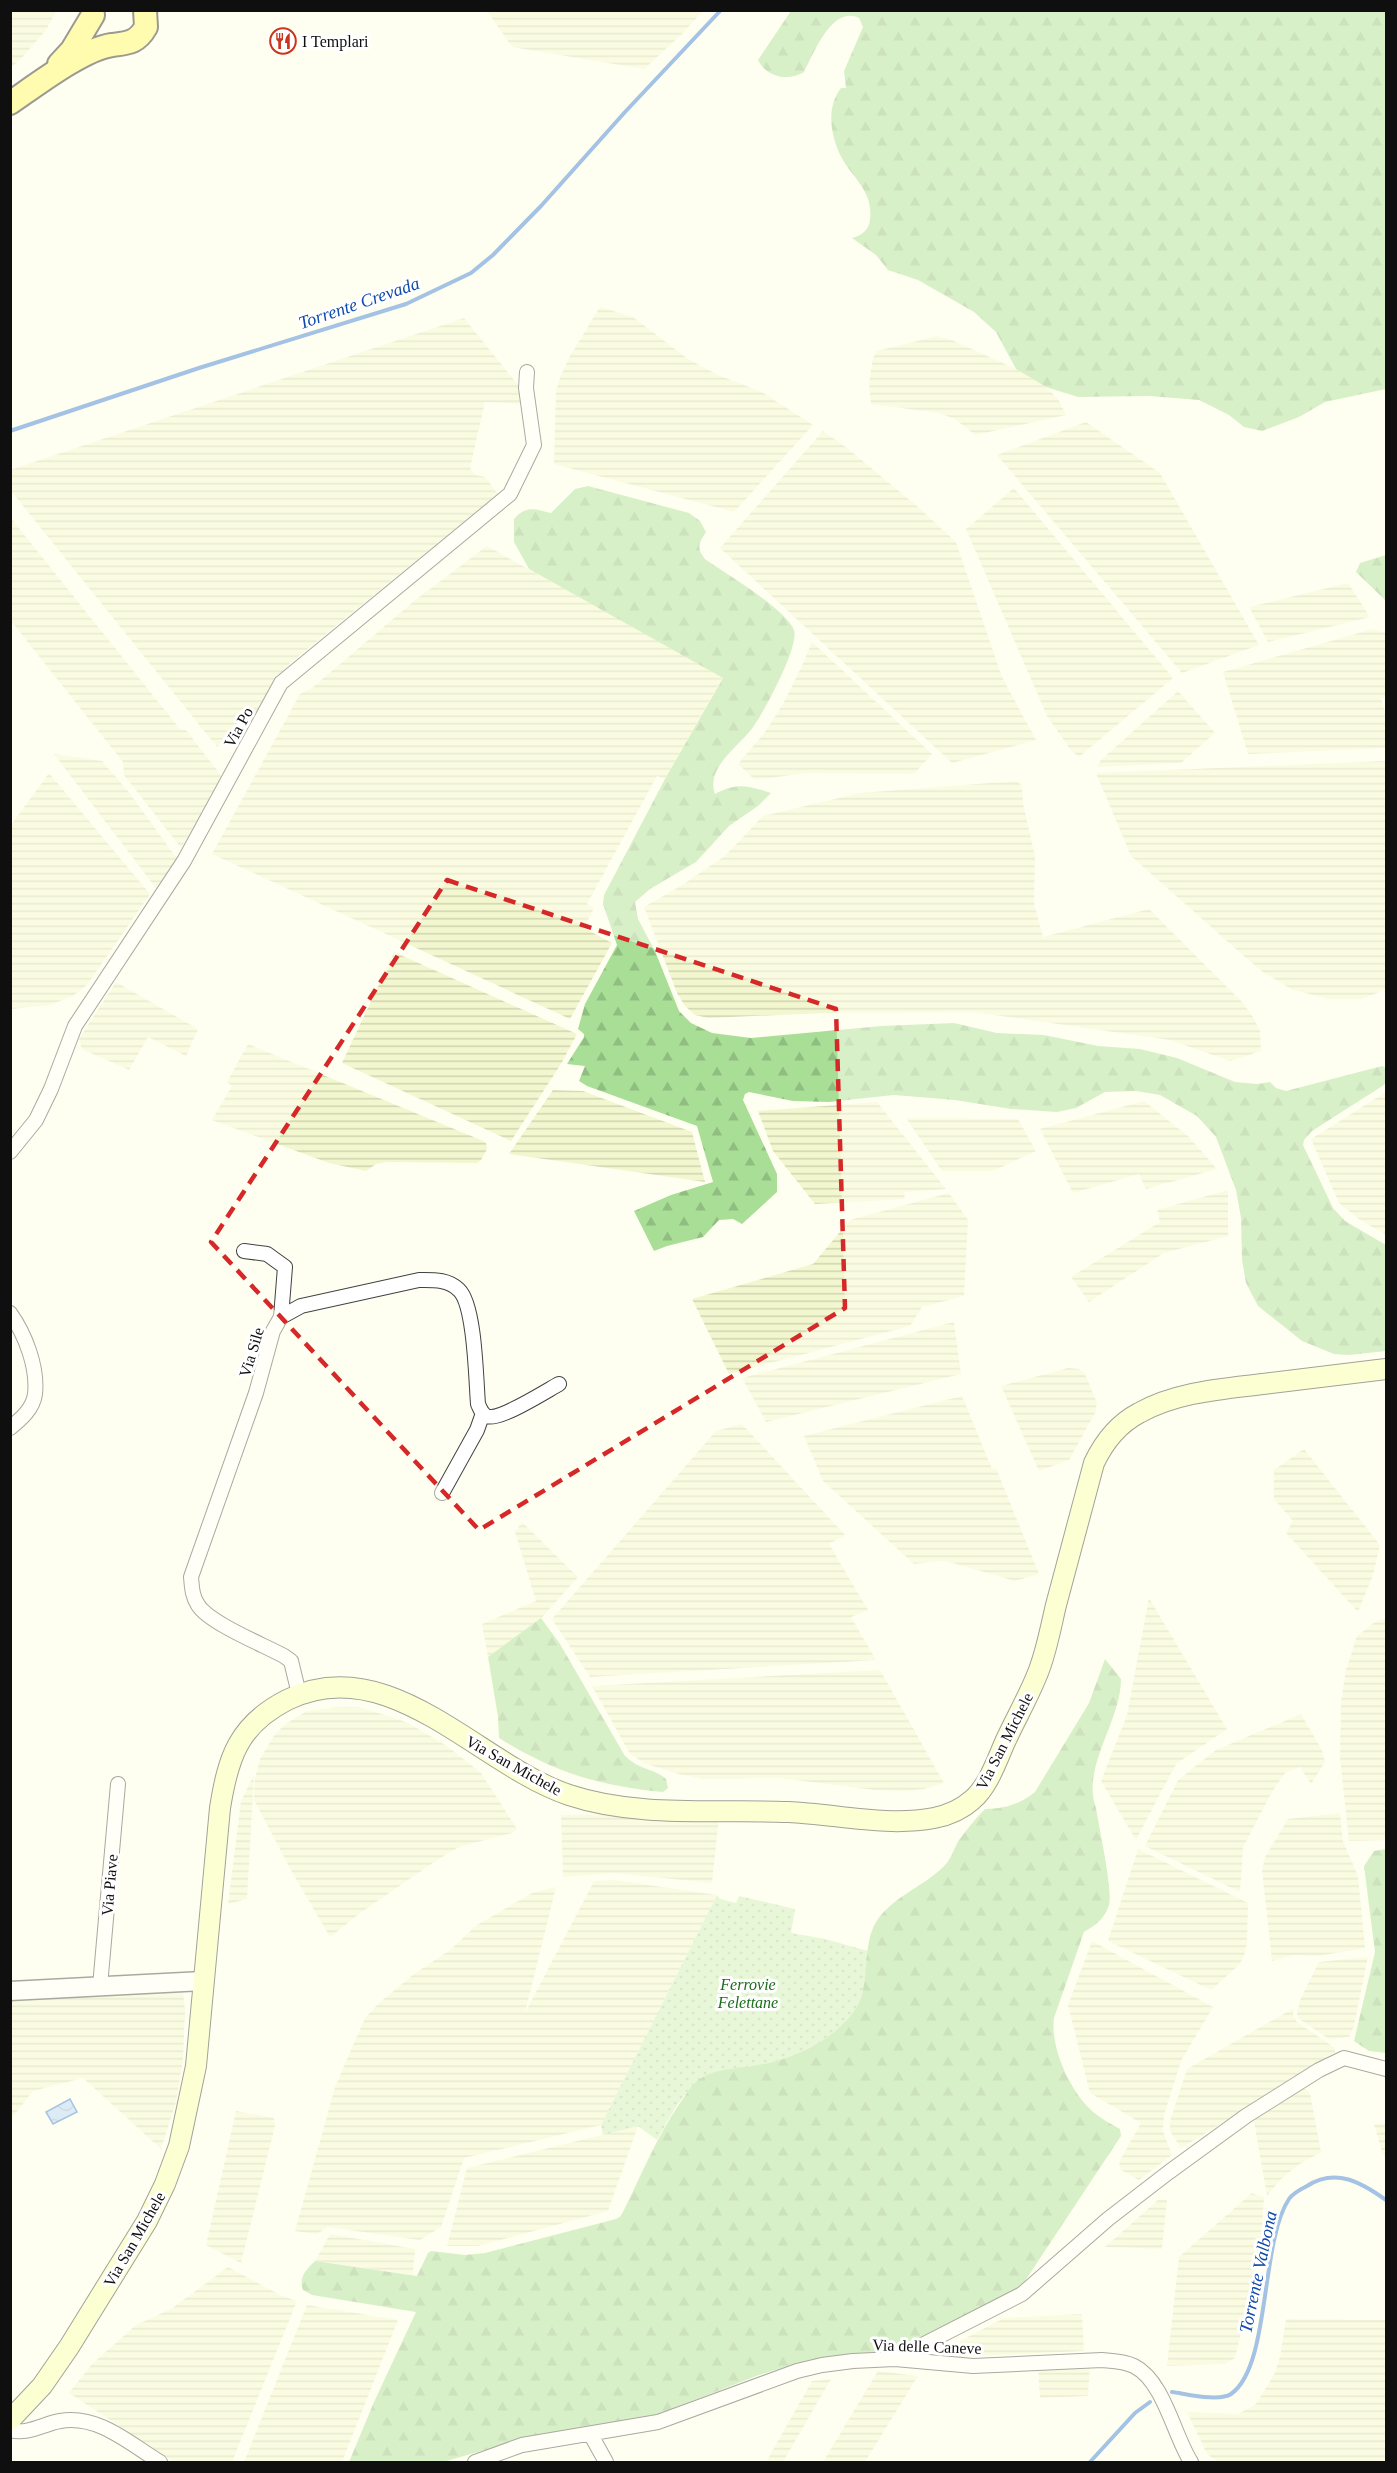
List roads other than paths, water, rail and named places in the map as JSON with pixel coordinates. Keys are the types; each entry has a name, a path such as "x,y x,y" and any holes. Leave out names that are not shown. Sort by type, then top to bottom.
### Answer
{"main road":[{"path":"10,103 84,55 111,45 128,45 146,27 148,12"},
{"path":"93,13 95,31 111,45"},
{"path":"51,75 72,50 93,13"},
{"name":"Via San Michele","path":"10,2420 42,2386 69,2347 147,2221 165,2184 179,2146 196,2066 225,1773 237,1744 250,1726 269,1709 298,1694 323,1687 377,1692 405,1702 536,1781 570,1796 617,1805 687,1812 788,1812 899,1821 933,1818 957,1811 975,1798 993,1769 1039,1669 1094,1463 1102,1446 1119,1426 1152,1406 1178,1397 1216,1390 1386,1369"}],"street":[{"name":"Via Po","path":"10,1152 36,1120 51,1089 75,1026 184,861 281,683 510,494 534,445 526,388 527,372"},
{"path":"244,1251 267,1254 285,1267 281,1317"},
{"name":"Via Sile","path":"298,1694 291,1661 209,1617 198,1606 192,1591 191,1577 256,1393 273,1331 281,1317 301,1306 419,1280 448,1283 459,1290 467,1302 478,1404 483,1413"},
{"path":"10,1313 18,1324 29,1350 35,1395 27,1414 10,1428"},
{"path":"442,1493 477,1430 483,1413 494,1417 506,1413 559,1384"},
{"name":"Via Piave","path":"100,1986 118,1784"},
{"path":"10,1991 203,1981"},
{"path":"895,2359 1022,2294 1107,2219 1169,2172 1246,2116 1319,2070 1344,2058 1386,2069"},
{"name":"Via delle Caneve","path":"475,2463 522,2445 591,2435 658,2421 797,2371 853,2361 895,2359 973,2366 1102,2360 1129,2364 1147,2376 1154,2385 1191,2463"},
{"path":"10,2430 24,2432 60,2421 89,2422 100,2425 160,2463"},
{"path":"591,2435 606,2463"}],"water":[{"path":"70,2099 77,2112 53,2124 46,2112"}],"waterway":[{"name":"Torrente Crevada","path":"10,431 199,368 406,304 471,273 493,255 541,206 721,10"},
{"name":"Torrente Valbona","path":"1172,2392 1203,2397 1226,2396 1231,2394 1244,2379 1253,2358 1259,2331 1273,2244 1280,2219 1293,2195 1318,2180 1338,2178 1358,2183 1386,2200"},
{"name":"Torrente Valbona","path":"1090,2462 1135,2413 1150,2402"}],"place":[{"name":"I Templari","path":"283,41"}],"park label":[{"name":"Ferrovie Felettane","path":"748,1993"}]}
